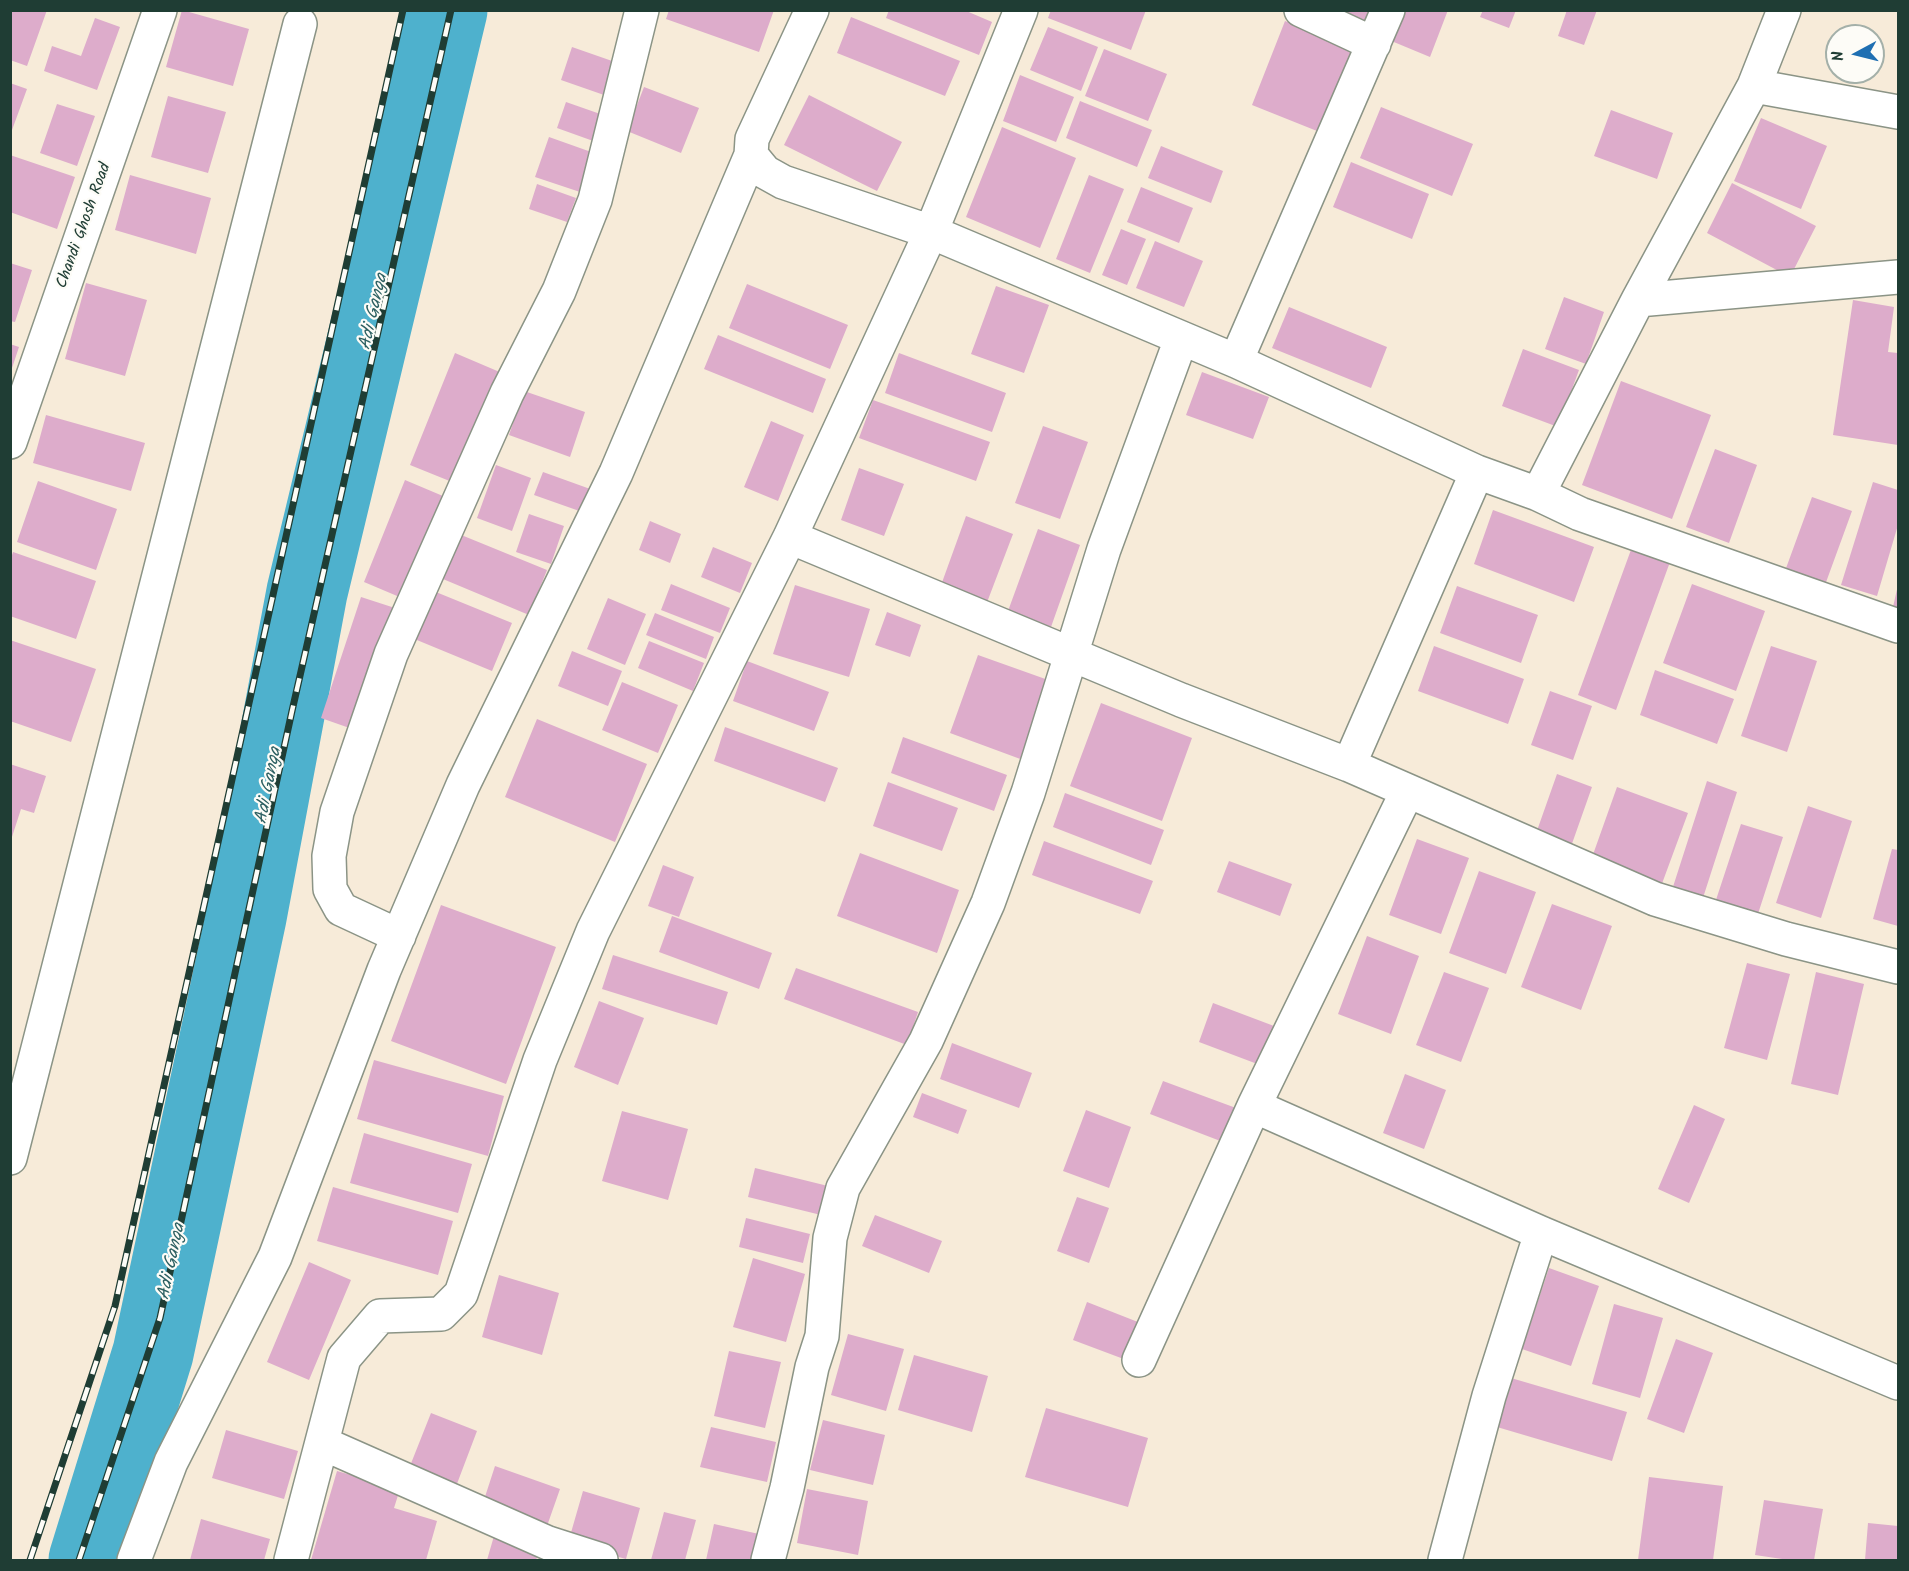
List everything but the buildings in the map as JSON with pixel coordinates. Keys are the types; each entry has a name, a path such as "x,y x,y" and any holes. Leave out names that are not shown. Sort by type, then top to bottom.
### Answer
{"street":[{"name":"Chandi Ghosh Road","path":"10,442 160,10"},
{"path":"399,936 341,909 330,889 329,856 337,812 391,654 507,393 559,291 595,200 642,10"},
{"path":"134,1560 171,1462 276,1257 399,936 463,785 616,473 751,155 752,139 812,10"},
{"path":"291,1560 344,1358 380,1316 441,1314 462,1294 540,1060 593,931 790,537 931,232 1021,10"},
{"path":"1301,10 1374,44"},
{"path":"1236,361 1388,10"},
{"path":"1538,494 1638,300 1754,86 1784,10"},
{"path":"10,1158 300,24"},
{"path":"1754,86 1899,112"},
{"path":"751,155 765,172 783,182 931,232 1236,361 1477,472 1538,494 1580,514 1899,626"},
{"path":"1638,300 1899,277"},
{"path":"768,1560 787,1488 812,1367 822,1336 830,1238 843,1188 926,1041 988,903 1028,793 1104,549 1181,339"},
{"path":"1348,765 1477,472"},
{"path":"790,537 1348,765 1655,899 1786,939 1899,968"},
{"path":"1139,1360 1254,1106 1407,792"},
{"path":"1254,1106 1541,1233 1899,1383"},
{"path":"1445,1560 1489,1396 1541,1233"},
{"path":"322,1443 546,1552 601,1560"}],"waterway":[{"name":"Adi Ganga","path":"89,1560 153,1353 246,917 307,592 447,10"}],"railway":[{"path":"30,1560 115,1306 403,10"},
{"path":"79,1560 160,1318 292,711 451,10"}]}
